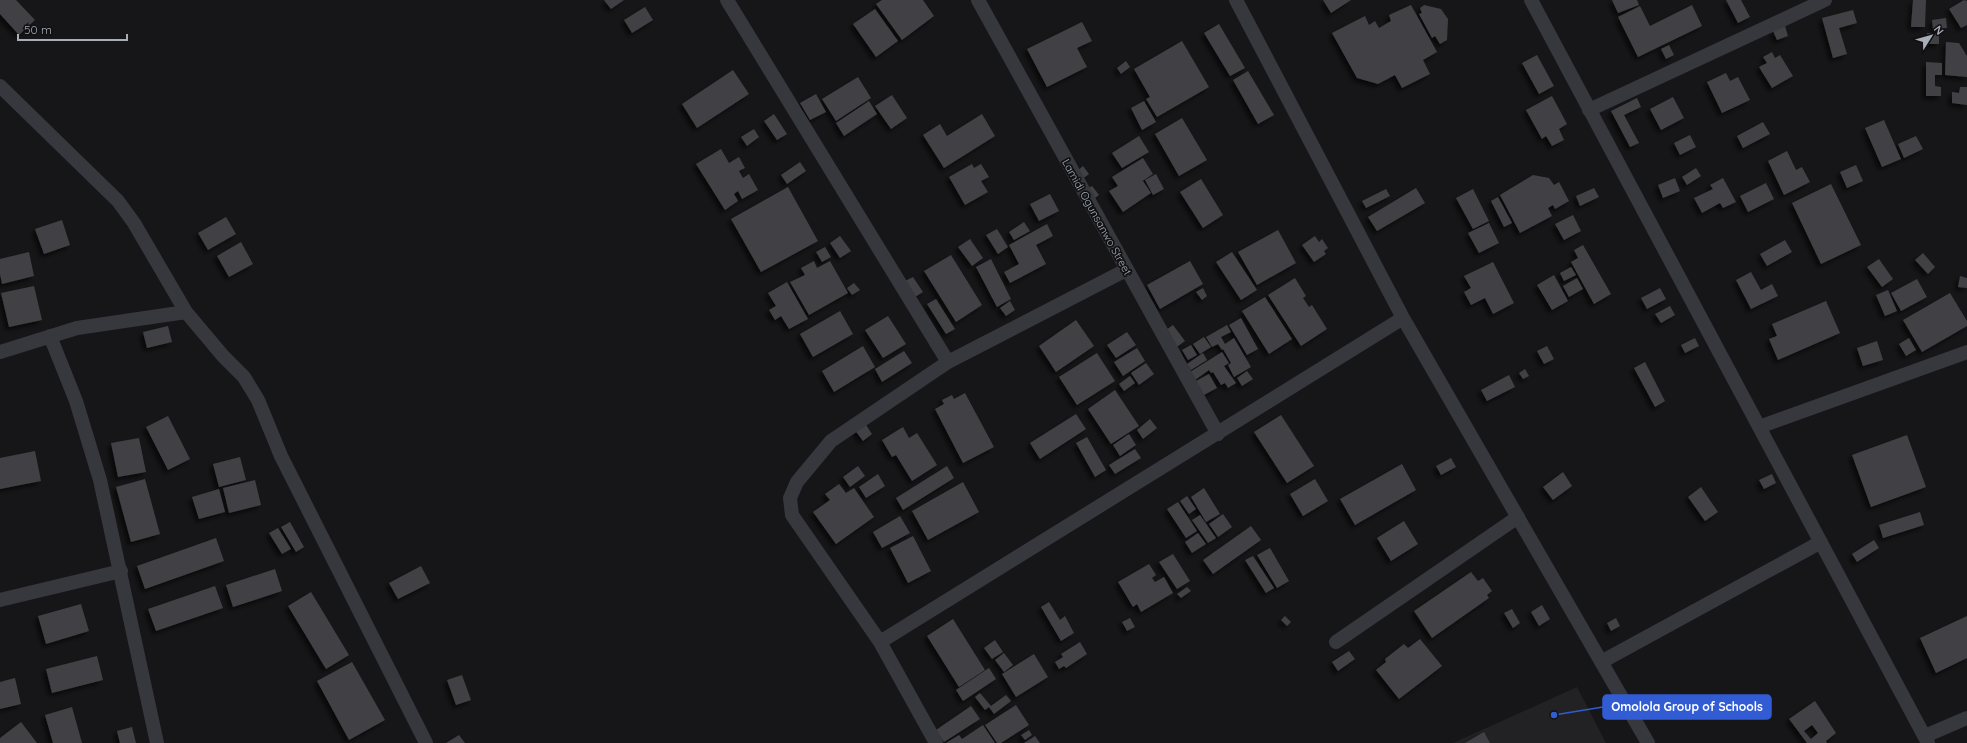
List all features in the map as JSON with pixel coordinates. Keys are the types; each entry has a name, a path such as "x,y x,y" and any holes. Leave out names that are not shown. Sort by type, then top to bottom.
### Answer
{"street":[{"path":"727,0 948,362"},
{"name":"Lamidi Ogunsanwo Street","path":"978,0 1218,434"},
{"path":"1236,0 1403,318 1648,743"},
{"path":"1531,0 1927,740 1967,718"},
{"path":"1589,110 1825,0"},
{"path":"0,86 118,201 134,223 186,312 223,356 244,377 258,400 281,456 426,743"},
{"path":"936,743 880,642 792,515 790,498 797,482 831,441 948,362 1126,270"},
{"path":"0,352 77,328 186,312"},
{"path":"880,642 1403,318"},
{"path":"50,336 76,401 100,480 121,571 157,743"},
{"path":"1759,427 1967,352"},
{"path":"1336,642 1518,517"},
{"path":"1601,662 1821,542"},
{"path":"0,600 121,571"}],"shaded area":[{"path":"1577,687 1606,743 1453,743"}],"building":[{"path":"0,0 16,0 35,20 19,35 0,14"},
{"path":"604,0 624,0 611,9"},
{"path":"882,0 923,0 934,16 902,40 876,4"},
{"path":"1323,0 1351,0 1331,13"},
{"path":"1612,0 1637,0 1639,5 1618,13"},
{"path":"1726,0 1741,0 1750,17 1738,23"},
{"path":"1913,0 1926,0 1925,27 1911,27"},
{"path":"1964,0 1967,1 1967,25 1961,28 1949,9"},
{"path":"1411,5 1437,52 1423,60 1430,74 1402,88 1395,75 1378,84 1357,78 1332,33 1365,16 1369,25 1375,21 1379,28 1391,21 1389,15"},
{"path":"1424,5 1441,9 1448,19 1447,40 1440,44 1435,36 1432,38 1419,14 1422,13 1420,8"},
{"path":"1692,5 1702,26 1638,57 1618,17 1640,6 1650,26"},
{"path":"645,7 653,20 632,33 624,20"},
{"path":"875,9 898,41 876,57 853,24"},
{"path":"1853,10 1857,23 1839,28 1847,54 1833,58 1822,18"},
{"path":"1946,18 1947,28 1933,29 1932,20"},
{"path":"1082,22 1092,41 1077,48 1087,67 1047,87 1027,49"},
{"path":"1219,24 1245,68 1230,76 1204,33"},
{"path":"1785,26 1788,36 1777,40 1773,31"},
{"path":"1927,33 1939,33 1939,44 1927,44"},
{"path":"1182,41 1209,87 1157,117 1146,99 1150,97 1134,69"},
{"path":"1946,42 1959,43 1967,56 1967,77 1945,75"},
{"path":"1669,45 1674,55 1666,59 1661,49"},
{"path":"1772,52 1775,58 1780,55 1793,76 1772,88 1759,67 1767,63 1763,57"},
{"path":"1537,55 1554,86 1539,94 1522,63"},
{"path":"1126,61 1130,67 1121,74 1117,68"},
{"path":"1926,62 1942,63 1942,75 1935,75 1935,86 1941,87 1941,96 1926,96"},
{"path":"733,70 749,94 697,128 682,104"},
{"path":"1248,71 1274,115 1258,124 1233,80"},
{"path":"1726,73 1730,81 1738,77 1750,100 1722,113 1707,82"},
{"path":"858,77 871,98 836,121 822,99"},
{"path":"1960,87 1967,87 1967,105 1952,103 1952,92 1959,93"},
{"path":"816,94 826,112 810,120 800,103"},
{"path":"892,95 907,118 891,129 875,106"},
{"path":"1552,96 1567,124 1559,129 1564,140 1552,146 1546,136 1542,139 1526,110"},
{"path":"1673,97 1684,118 1661,130 1650,109"},
{"path":"1637,98 1641,107 1624,115 1639,143 1630,147 1611,111"},
{"path":"869,101 877,114 844,136 836,123"},
{"path":"1144,101 1156,122 1142,130 1131,108"},
{"path":"774,114 787,134 777,140 764,121"},
{"path":"982,114 995,136 944,168 923,135 940,124 947,136"},
{"path":"1182,118 1207,160 1179,176 1155,134"},
{"path":"1884,120 1901,159 1882,167 1865,128"},
{"path":"1763,122 1770,134 1743,148 1737,136"},
{"path":"754,129 759,137 747,146 741,137"},
{"path":"1690,135 1696,147 1680,155 1674,143"},
{"path":"1139,136 1149,152 1122,168 1112,153"},
{"path":"1916,136 1923,149 1904,158 1898,144"},
{"path":"721,149 729,163 739,157 745,168 739,171 743,178 749,174 758,190 742,199 738,191 734,194 738,201 725,210 696,164"},
{"path":"1787,151 1796,170 1802,167 1810,182 1784,195 1768,161"},
{"path":"1143,158 1153,174 1141,182 1143,181 1151,193 1123,212 1109,191 1118,186 1112,177"},
{"path":"800,162 806,171 787,184 781,175"},
{"path":"972,164 974,168 981,164 989,177 981,181 988,192 965,205 949,177"},
{"path":"1856,165 1863,181 1847,188 1840,172"},
{"path":"1083,166 1089,174 1081,180 1075,173"},
{"path":"1696,168 1701,176 1687,185 1682,177"},
{"path":"1156,174 1164,189 1153,195 1145,180"},
{"path":"1533,175 1549,178 1554,185 1559,182 1569,201 1555,209 1553,205 1548,208 1552,216 1520,233 1500,195"},
{"path":"1675,178 1680,191 1663,198 1658,185"},
{"path":"1723,178 1736,202 1723,208 1720,203 1702,213 1694,198 1713,189 1710,185"},
{"path":"1201,179 1223,215 1203,228 1180,192"},
{"path":"1766,183 1774,199 1748,212 1740,196"},
{"path":"1831,184 1861,245 1821,264 1792,203"},
{"path":"1092,186 1099,195 1092,200 1085,190"},
{"path":"788,187 818,241 761,272 731,219"},
{"path":"1416,188 1425,203 1377,231 1368,217"},
{"path":"1594,188 1599,197 1580,206 1576,196"},
{"path":"1386,189 1390,196 1366,208 1362,201"},
{"path":"1473,189 1489,221 1473,229 1456,198"},
{"path":"1050,194 1059,211 1039,221 1030,204"},
{"path":"1498,197 1512,223 1504,227 1491,201"},
{"path":"1573,215 1581,231 1564,240 1555,224"},
{"path":"226,217 236,234 208,250 198,233"},
{"path":"62,220 70,245 44,254 35,229"},
{"path":"1024,222 1030,231 1014,240 1009,232"},
{"path":"1489,223 1499,243 1479,253 1468,233"},
{"path":"1047,224 1053,236 1036,245 1046,264 1010,283 1004,272 1019,264 1009,245"},
{"path":"997,229 1008,247 998,254 986,235"},
{"path":"1278,230 1296,263 1257,285 1238,252"},
{"path":"840,236 851,251 840,258 830,243"},
{"path":"1315,236 1319,242 1322,239 1328,248 1324,251 1326,254 1314,262 1302,245"},
{"path":"970,239 983,258 972,266 958,247"},
{"path":"1785,240 1792,252 1767,266 1760,254"},
{"path":"241,242 253,264 229,277 217,256"},
{"path":"1583,245 1611,294 1594,304 1571,262 1578,258 1574,250"},
{"path":"825,247 831,257 822,262 816,252"},
{"path":"29,252 34,276 2,284 0,259"},
{"path":"1232,252 1257,290 1241,300 1216,262"},
{"path":"1923,253 1935,267 1928,274 1915,260"},
{"path":"951,255 982,305 956,322 924,271"},
{"path":"991,259 1011,299 997,307 976,267"},
{"path":"1879,259 1893,279 1882,287 1867,267"},
{"path":"814,261 817,268 830,261 848,293 809,315 790,282 805,275 801,268"},
{"path":"1190,261 1203,284 1160,309 1147,285"},
{"path":"1493,262 1514,303 1493,314 1485,298 1471,305 1464,292 1471,288 1464,276"},
{"path":"1571,267 1576,275 1564,281 1560,273"},
{"path":"1751,272 1761,290 1772,284 1778,296 1751,309 1736,280"},
{"path":"1554,275 1568,301 1552,310 1537,285"},
{"path":"1960,276 1967,278 1967,288 1958,287"},
{"path":"913,277 923,292 915,297 905,281"},
{"path":"1295,278 1306,296 1303,298 1309,307 1312,305 1327,329 1301,346 1268,295"},
{"path":"1577,278 1583,289 1569,297 1563,286"},
{"path":"1917,279 1927,297 1901,311 1891,293"},
{"path":"787,282 808,319 789,329 781,316 775,320 769,310 776,306 768,293"},
{"path":"854,283 860,290 852,295 847,288"},
{"path":"34,286 42,320 9,327 1,293"},
{"path":"1203,288 1207,296 1202,300 1196,292"},
{"path":"1660,288 1666,299 1647,309 1641,298"},
{"path":"1888,290 1897,311 1885,316 1876,295"},
{"path":"1950,293 1967,321 1967,326 1922,352 1903,320"},
{"path":"1265,297 1292,339 1269,354 1242,311"},
{"path":"936,299 955,329 946,334 927,304"},
{"path":"1010,301 1015,310 1006,316 1000,308"},
{"path":"1826,301 1840,333 1778,360 1769,339 1777,336 1772,324"},
{"path":"1670,306 1675,315 1661,323 1655,314"},
{"path":"840,311 853,334 813,357 800,334"},
{"path":"888,316 906,344 883,358 865,330"},
{"path":"1241,318 1258,349 1247,355 1229,325"},
{"path":"1076,320 1094,346 1056,372 1039,346"},
{"path":"1173,325 1185,341 1174,349 1162,333"},
{"path":"1227,325 1231,332 1221,337 1225,344 1234,338 1251,367 1234,377 1228,365 1231,363 1223,349 1222,350 1218,344 1212,347 1206,337"},
{"path":"168,326 172,342 147,348 143,332"},
{"path":"1127,332 1136,345 1116,358 1107,345"},
{"path":"1204,337 1211,347 1200,354 1193,344"},
{"path":"1695,338 1699,346 1685,353 1681,345"},
{"path":"1909,338 1916,350 1906,356 1899,344"},
{"path":"1877,341 1883,360 1863,366 1857,348"},
{"path":"1191,345 1197,355 1188,360 1182,350"},
{"path":"863,346 875,367 834,392 822,371"},
{"path":"1547,346 1554,359 1544,364 1537,351"},
{"path":"1137,348 1145,361 1123,376 1114,362"},
{"path":"904,351 912,363 882,382 875,369"},
{"path":"1222,352 1229,363 1224,366 1236,383 1228,388 1225,383 1221,385 1213,372 1211,373 1209,370 1195,380 1190,372"},
{"path":"1097,353 1115,381 1077,405 1059,377"},
{"path":"1203,353 1207,360 1191,370 1187,364"},
{"path":"1645,362 1665,401 1655,407 1634,368"},
{"path":"1146,363 1154,374 1139,385 1131,373"},
{"path":"1525,369 1529,376 1523,379 1519,373"},
{"path":"1247,371 1253,379 1242,386 1237,378"},
{"path":"1209,374 1217,388 1202,396 1194,382"},
{"path":"1509,375 1515,387 1487,401 1481,390"},
{"path":"1130,376 1135,383 1124,391 1119,384"},
{"path":"1115,390 1139,426 1111,444 1088,409"},
{"path":"965,393 994,447 963,463 935,409 944,404 942,400 952,395 954,399"},
{"path":"1076,414 1086,429 1040,459 1030,443"},
{"path":"1281,415 1314,466 1287,483 1254,432"},
{"path":"168,416 190,459 168,470 146,427"},
{"path":"1150,419 1157,428 1143,439 1137,430"},
{"path":"864,422 872,434 863,441 854,429"},
{"path":"903,427 909,438 917,433 937,465 912,481 896,455 892,457 882,440"},
{"path":"1129,434 1136,445 1120,456 1113,445"},
{"path":"1907,435 1926,487 1871,507 1852,455"},
{"path":"1087,437 1106,470 1095,477 1076,443"},
{"path":"139,438 146,472 118,477 111,443"},
{"path":"1135,449 1141,458 1115,474 1109,465"},
{"path":"35,451 41,481 0,489 0,458"},
{"path":"240,457 246,480 219,487 213,464"},
{"path":"1451,458 1456,467 1441,475 1436,466"},
{"path":"1402,464 1416,490 1355,525 1340,499"},
{"path":"858,466 865,476 850,487 843,477"},
{"path":"947,466 954,478 903,510 896,498"},
{"path":"1563,472 1572,486 1553,500 1543,487"},
{"path":"878,474 885,486 866,498 859,487"},
{"path":"1772,474 1776,483 1764,489 1759,480"},
{"path":"145,479 160,534 131,542 116,487"},
{"path":"1315,479 1328,501 1303,516 1290,494"},
{"path":"255,480 261,505 229,513 223,488"},
{"path":"963,482 979,512 928,540 912,511"},
{"path":"839,484 846,493 854,488 874,517 836,544 813,512 830,500 825,494"},
{"path":"1701,487 1718,512 1705,521 1688,497"},
{"path":"1204,488 1220,514 1206,522 1191,497"},
{"path":"219,489 225,512 199,519 192,497"},
{"path":"1187,496 1196,509 1189,514 1180,501"},
{"path":"1178,502 1197,531 1186,538 1167,509"},
{"path":"1920,512 1924,525 1883,538 1879,525"},
{"path":"1223,514 1232,527 1218,537 1209,524"},
{"path":"1200,515 1216,538 1208,543 1192,520"},
{"path":"900,516 910,533 882,548 873,532"},
{"path":"1404,521 1418,544 1391,561 1377,538"},
{"path":"290,522 304,547 296,552 281,527"},
{"path":"1251,526 1261,540 1213,574 1203,560"},
{"path":"278,528 291,549 282,554 269,533"},
{"path":"1198,533 1206,544 1192,553 1185,542"},
{"path":"913,536 931,571 908,583 890,548"},
{"path":"216,538 224,561 145,589 137,566"},
{"path":"1874,540 1879,548 1857,562 1852,554"},
{"path":"1270,548 1289,581 1277,588 1257,555"},
{"path":"1173,554 1190,581 1177,589 1159,562"},
{"path":"1253,556 1274,588 1266,593 1245,560"},
{"path":"1149,564 1156,575 1152,578 1155,582 1164,577 1173,593 1141,612 1137,604 1133,607 1118,582"},
{"path":"421,566 430,583 398,599 389,583"},
{"path":"275,569 282,591 233,607 226,585"},
{"path":"1471,572 1478,581 1483,578 1492,591 1487,595 1489,598 1432,638 1414,611"},
{"path":"215,586 223,608 156,631 148,609"},
{"path":"1187,587 1191,591 1181,598 1177,594"},
{"path":"311,592 349,655 326,669 288,606"},
{"path":"1049,602 1060,620 1065,616 1074,633 1061,641 1041,607"},
{"path":"81,604 89,631 46,644 38,616"},
{"path":"1542,605 1550,619 1539,626 1531,612"},
{"path":"1512,609 1520,623 1513,628 1504,613"},
{"path":"1285,616 1291,622 1287,626 1281,620"},
{"path":"1967,616 1967,658 1936,673 1920,638"},
{"path":"1130,618 1135,627 1127,631 1122,622"},
{"path":"1616,618 1620,626 1611,631 1607,623"},
{"path":"953,619 985,670 959,687 927,636"},
{"path":"1420,639 1442,666 1399,699 1376,670 1386,662 1385,659 1404,644 1408,648"},
{"path":"995,640 1003,652 992,659 984,648"},
{"path":"1080,642 1087,654 1066,668 1064,666 1059,669 1055,662 1063,657 1061,654"},
{"path":"1349,651 1355,659 1338,671 1332,662"},
{"path":"1004,653 1013,665 1004,672 995,660"},
{"path":"1034,654 1048,677 1016,697 1002,674"},
{"path":"97,656 103,680 52,693 46,669"},
{"path":"352,662 385,720 349,740 317,681"},
{"path":"989,668 996,679 963,701 956,690"},
{"path":"462,675 471,700 456,705 447,680"},
{"path":"15,678 21,704 0,709 0,682"},
{"path":"980,693 991,706 1006,695 1011,701 994,714 989,707 985,710 975,697"},
{"path":"1815,701 1836,733 1826,741 1827,743 1807,743 1789,719","holes":["1812,725 1818,733 1811,739 1804,731"]},
{"path":"1016,705 1029,725 1001,743 997,743 985,725"},
{"path":"971,706 980,719 944,742 936,730"},
{"path":"72,707 82,743 53,743 45,715"},
{"path":"21,722 37,743 0,743 0,738"},
{"path":"983,725 995,743 946,743 959,735 962,739"},
{"path":"132,727 136,743 120,743 117,731"},
{"path":"1029,730 1032,735 1025,740 1021,735"},
{"path":"1484,732 1490,743 1465,743"},
{"path":"459,735 465,743 446,743"},
{"path":"1035,736 1040,743 1024,743"}],"place":[{"name":"Omolola Group of Schools","path":"1554,715"}]}
